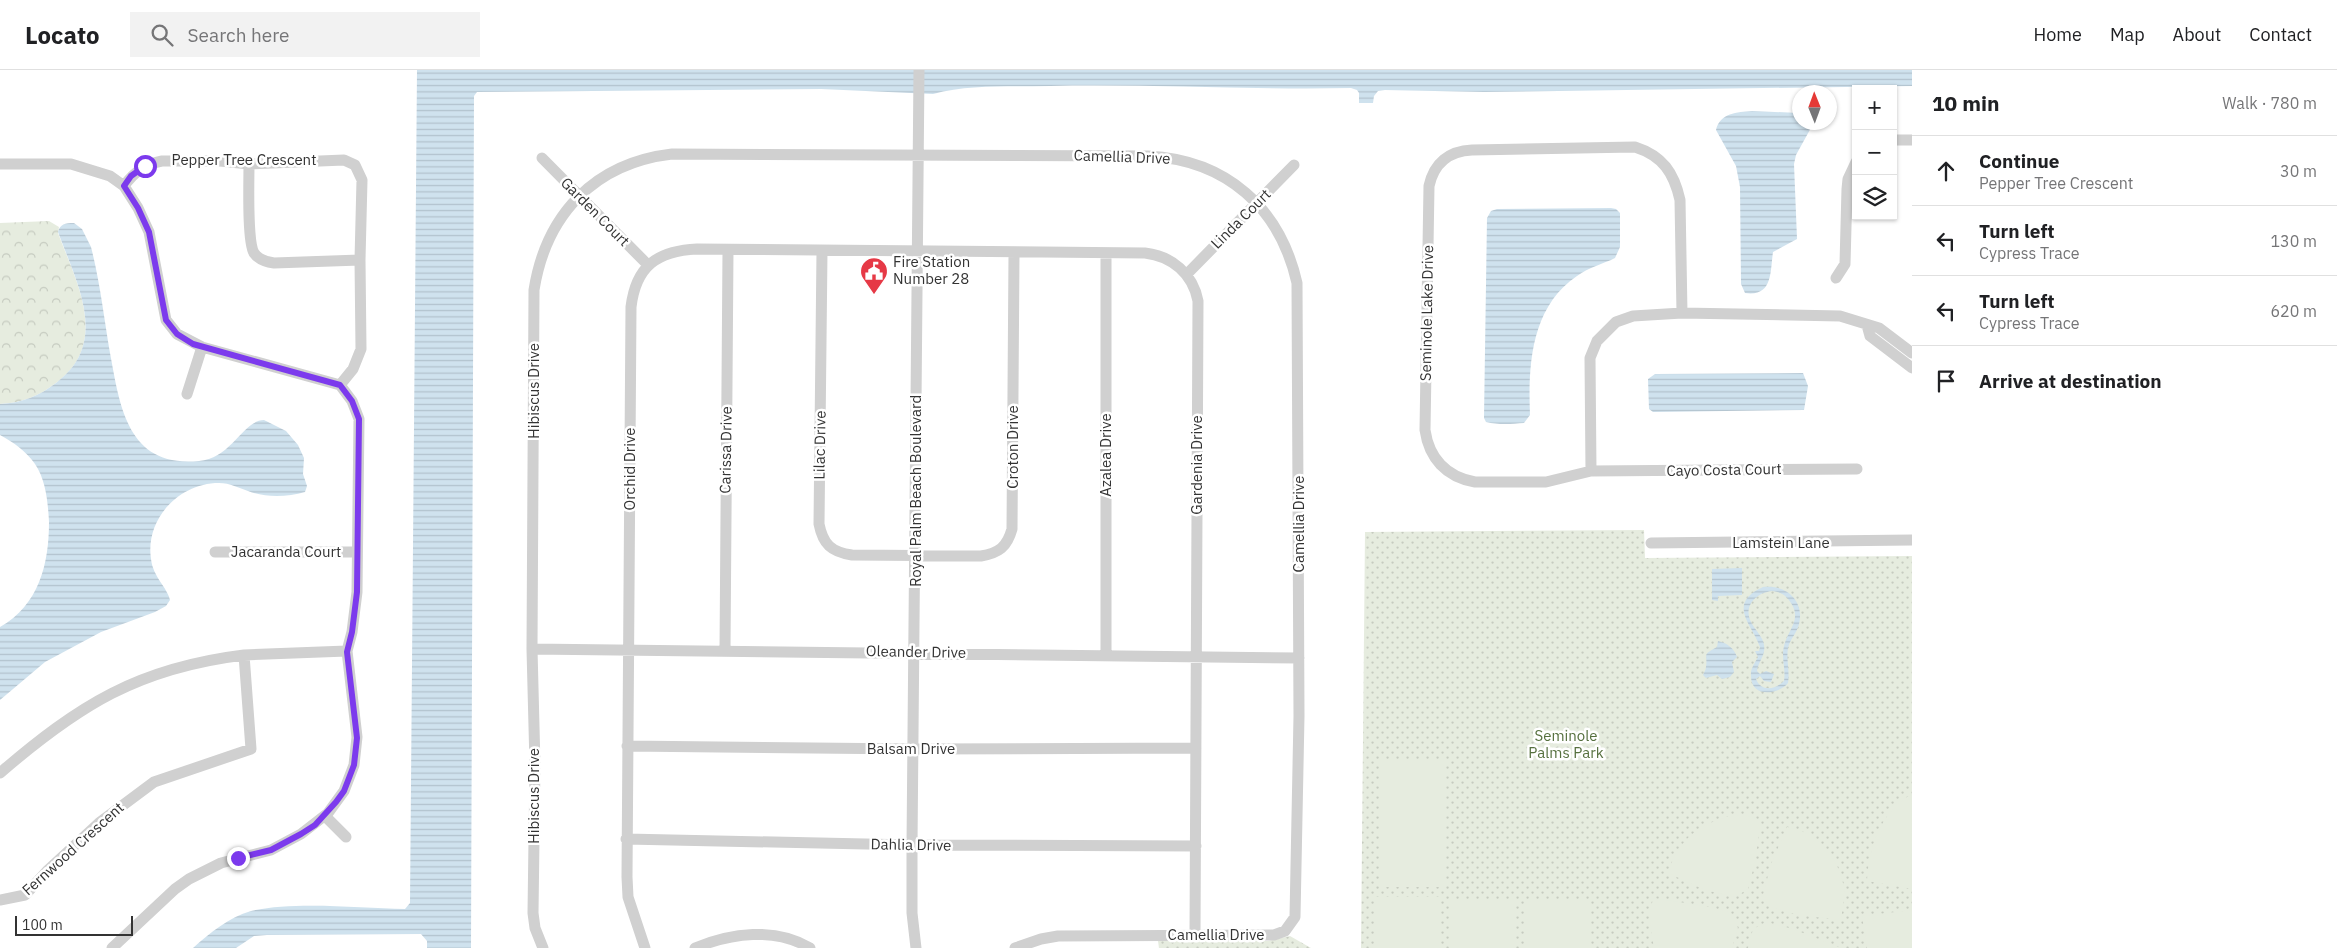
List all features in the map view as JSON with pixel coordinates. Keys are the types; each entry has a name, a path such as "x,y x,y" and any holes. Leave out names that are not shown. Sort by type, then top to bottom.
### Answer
{"street":[{"name":"Royal Palm Beach Boulevard","path":"909,948 912,913 920,70"},
{"path":"1897,140 1912,140"},
{"name":"Seminole Lake Drive","path":"1591,471 1546,482 1475,482 1456,477 1448,472 1440,465 1430,449 1425,430 1429,195 1431,177 1435,169 1447,156 1463,150 1635,147 1653,154 1667,167 1676,182 1680,200 1682,313"},
{"name":"Hibiscus Drive","path":"543,948 534,928 533,913 535,765 532,649 534,290 537,271 549,236 566,210 592,184 624,166 660,156 919,156"},
{"name":"Camellia Drive","path":"919,156 1161,156 1194,163 1216,172 1232,182 1257,203 1271,220 1287,247 1293,265 1299,296 1300,658 1295,917 1285,930 1274,935 1058,936 1041,939 1015,948"},
{"name":"Garden Court","path":"542,158 648,265"},
{"name":"Pepper Tree Crescent","path":"124,186 138,170 154,162 191,160 249,164 344,160 355,165 361,174 362,180 360,260 361,349 353,369 340,385"},
{"path":"0,164 71,164 98,171 124,186 138,208 149,232 166,320 171,328 184,340 202,347 340,385 352,401 359,419 355,612 347,652 357,738 354,765 344,791 325,816 286,843 271,850 221,863 189,879 175,889 112,948"},
{"path":"249,164 251,240 258,257 274,263 360,260"},
{"name":"Linda Court","path":"1186,274 1294,165"},
{"path":"1836,278 1845,264 1847,189 1852,168"},
{"name":"Orchid Drive","path":"645,948 628,897 626,839 631,307 635,287 648,265 665,254 678,250 918,252"},
{"name":"Carissa Drive","path":"724,650 728,250"},
{"name":"Lilac Drive","path":"822,251 819,514 822,538 829,548 838,553 916,555"},
{"name":"Gardenia Drive","path":"918,252 1157,255 1174,263 1186,274 1195,290 1198,301 1195,934"},
{"name":"Croton Drive","path":"916,555 981,556 995,553 1004,548 1009,540 1012,529 1014,254"},
{"name":"Azalea Drive","path":"1106,254 1106,656"},
{"path":"1591,471 1590,358 1596,340 1608,327 1624,318 1682,313 1840,316 1879,328 1910,360"},
{"path":"187,394 202,347"},
{"name":"Cayo Costa Court","path":"1591,471 1857,469"},
{"name":"Lamstein Lane","path":"1651,543 1912,540"},
{"name":"Jacaranda Court","path":"215,552 357,552"},
{"name":"Oleander Drive","path":"532,649 1300,658"},
{"path":"0,773 80,710 124,686 186,665 244,655 347,652"},
{"name":"Fernwood Crescent","path":"0,900 25,895 86,834 154,782 251,749 244,655"},
{"name":"Balsam Drive","path":"627,746 914,749 1196,748"},
{"path":"325,816 346,837"},
{"name":"Dahlia Drive","path":"626,839 912,845 1196,846"},
{"name":"Royal Palm Beach Boulevard","path":"912,913 916,948"},
{"path":"695,948 711,941 743,934 776,936 810,948"}],"green space":[{"path":"49,221 59,227 58,233 80,291 86,330 82,349 73,367 50,388 23,400 0,404 0,223"},
{"name":"Seminole Palms Park","path":"1644,530 1645,558 1912,556 1912,948 1361,948 1365,532"},
{"path":"1380,759 1445,759 1445,887 1379,887"},
{"path":"1912,794 1912,889 1867,881 1870,856 1884,820 1892,810"},
{"path":"1732,815 1748,816 1761,820 1755,862 1748,889 1735,897 1705,890 1668,873 1684,842 1710,823"},
{"path":"1787,827 1808,834 1826,849 1833,858 1842,878 1844,889 1841,920 1798,915 1770,907 1763,895 1771,864"},
{"path":"1375,897 1440,897 1440,948 1375,948"},
{"path":"1653,898 1730,912 1738,928 1732,948 1654,948 1649,919"},
{"path":"1449,899 1515,899 1515,948 1449,948"},
{"path":"1525,901 1591,901 1591,948 1525,948"},
{"path":"1912,910 1912,948 1867,948 1862,916"},
{"path":"1766,922 1793,929 1841,948 1748,948 1753,929"},
{"path":"1290,936 1311,948 1159,948 1158,941 1268,941"}],"water":[{"path":"417,70 1912,70 1912,86 1852,85 1852,87 1837,87 1837,85 1792,85 1792,88 1484,92 1385,90 1378,91 1374,96 1373,103 1359,103 1359,93 1351,88 1006,86 976,87 933,94 821,89 477,92 474,96 471,948 427,948 427,941 421,934 267,935 254,936 236,948 193,948 227,921 251,911 286,906 405,909 410,903"},
{"path":"1752,111 1792,113 1792,130 1810,130 1796,155 1794,164 1797,239 1773,252 1768,282 1761,291 1754,293 1745,293 1741,284 1740,187 1736,166 1716,130 1721,120 1735,113"},
{"path":"1611,208 1616,209 1620,213 1620,247 1615,258 1577,276 1562,289 1550,304 1541,320 1532,357 1530,415 1524,423 1495,424 1486,422 1484,418 1487,218 1491,211 1497,209"},
{"path":"74,223 82,229 91,247 118,393 131,430 142,444 156,455 175,461 199,461 220,453 229,447 250,426 264,420 286,431 298,445 304,458 303,474 307,486 305,492 276,496 262,495 219,483 191,489 178,496 159,517 153,530 151,544 152,565 170,600 166,606 101,632 45,662 0,700 0,627 13,618 33,595 44,568 49,522 46,492 39,470 23,451 0,435 0,404 23,400 50,388 73,367 82,349 86,330 80,291 58,232 63,224"},
{"path":"1803,373 1808,386 1804,410 1653,412 1649,409 1648,379 1655,374"},
{"path":"1742,568 1742,595 1718,596 1718,601 1712,600 1712,569"},
{"path":"1763,587 1779,588 1792,595 1799,608 1799,624 1788,648 1788,683 1784,687 1772,692 1760,691 1752,683 1751,671 1758,657 1755,651 1759,651 1760,647 1745,615 1744,607 1746,600","holes":["1775,591 1783,594 1791,603 1794,609 1795,620 1783,650 1784,681 1773,688 1765,688 1756,679 1760,676 1764,681 1771,682 1774,674 1766,671 1760,674 1757,671 1764,652 1764,645 1749,618 1749,607 1760,595"]},
{"path":"1718,641 1730,646 1736,654 1737,657 1732,662 1734,672 1730,677 1722,679 1717,675 1706,678 1703,675 1706,668 1706,655 1717,647"}],"place":[{"name":"Fire Station Number 28","path":"874,295"}],"route":[{"path":"145,166 131,176 124,186 138,208 149,232 166,320 171,328 184,340 193,344 340,385 347,392 359,419 357,592 352,632 347,652 357,738 354,765 344,791 328,813 315,825 271,850 238,858"}]}
